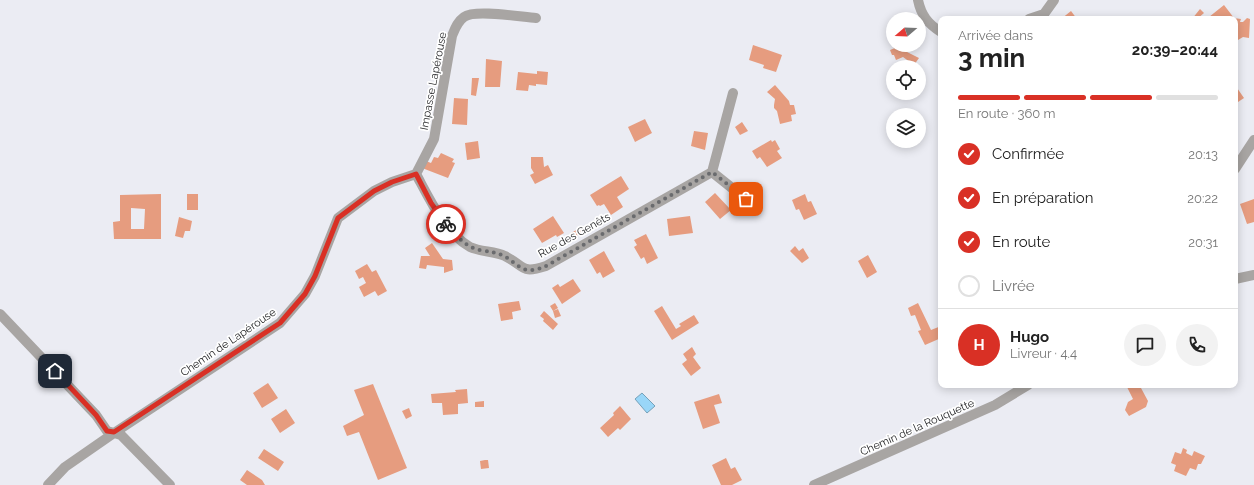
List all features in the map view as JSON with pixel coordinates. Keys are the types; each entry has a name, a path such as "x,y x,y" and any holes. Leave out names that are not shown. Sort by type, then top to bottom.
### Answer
{"street":[{"path":"918,0 920,11 926,21 938,30"},
{"path":"1038,16 1044,14 1054,0"},
{"name":"Impasse Lapérouse","path":"416,174 434,139 452,36 458,24 464,17 478,13 536,18"},
{"path":"733,93 712,172 757,208"},
{"path":"1238,164 1254,140"},
{"name":"Rue des Genêts","path":"416,174 431,203 460,239 470,247 494,252 506,257 527,270 534,270 546,266 712,172"},
{"name":"Chemin de Lapérouse","path":"48,485 65,467 114,432 280,323 305,294 315,276 338,218 374,191 405,176 416,174"},
{"path":"1238,278 1254,275"},
{"path":"0,314 96,415 107,431 121,435 170,485"},
{"name":"Chemin de la Rouquette","path":"814,485 995,405 1023,388"}],"water":[{"path":"642,393 655,406 647,413 635,399"}],"building":[{"path":"1224,5 1232,16 1210,16"},
{"path":"1200,9 1204,13 1200,16 1194,16"},
{"path":"1071,11 1075,16 1065,16"},
{"path":"1247,18 1250,19 1249,38 1243,37 1238,40 1238,19 1241,19 1240,22 1243,22"},
{"path":"753,45 782,55 776,72 763,68 764,65 749,60"},
{"path":"891,52 907,52 919,58 918,60 907,60 903,57 896,60 894,55 892,55"},
{"path":"486,59 502,61 500,87 485,87"},
{"path":"537,71 548,72 547,85 529,85 528,91 516,90 518,72 537,74"},
{"path":"472,78 479,78 476,96 471,95"},
{"path":"775,85 789,101 790,105 794,105 796,114 791,115 792,121 780,124 777,111 774,108 775,99 767,92"},
{"path":"1238,89 1244,98 1238,102"},
{"path":"454,98 468,99 467,125 452,124"},
{"path":"645,119 652,133 635,142 628,127"},
{"path":"742,122 748,131 740,135 735,127"},
{"path":"694,131 708,133 705,150 691,146"},
{"path":"771,140 772,142 775,140 780,149 777,151 782,158 767,167 760,157 757,159 752,151"},
{"path":"478,141 480,158 467,160 465,143"},
{"path":"441,153 454,159 452,162 455,163 448,178 422,168 426,161 431,163 434,157 438,158"},
{"path":"531,157 543,157 544,167 548,165 553,175 535,184 530,175 534,173 531,168"},
{"path":"621,176 629,189 617,197 623,207 611,215 604,204 597,206 590,195"},
{"path":"715,193 731,210 720,219 705,202"},
{"path":"161,194 161,239 114,239 113,222 120,221 120,195","holes":["131,208 145,209 144,229 131,229"]},
{"path":"187,194 198,194 198,210 187,210"},
{"path":"805,194 808,202 811,201 817,214 804,220 799,209 796,210 792,200"},
{"path":"1254,199 1254,222 1247,224 1240,204"},
{"path":"553,216 564,233 557,237 556,235 542,243 533,229"},
{"path":"690,216 693,233 669,236 667,219"},
{"path":"179,217 192,221 190,231 185,231 183,238 175,236"},
{"path":"579,228 582,233 572,238 570,234"},
{"path":"646,234 658,258 647,264 644,257 641,259 634,247 637,245 634,240"},
{"path":"432,243 443,259 452,260 453,270 444,273 444,267 427,265 426,269 419,268 421,256 430,256 425,248"},
{"path":"795,246 799,251 803,248 809,258 802,263 790,251"},
{"path":"604,251 615,271 603,278 600,272 597,274 589,260"},
{"path":"868,255 877,272 867,278 858,261"},
{"path":"367,264 372,272 376,270 387,291 378,296 375,291 364,297 359,287 366,283 363,277 359,279 355,271"},
{"path":"573,279 581,291 562,304 552,288 558,284 560,287"},
{"path":"519,301 521,310 512,312 513,319 501,321 498,304"},
{"path":"555,303 558,308 553,311 550,306"},
{"path":"918,303 931,330 938,327 938,339 925,345 918,331 921,330 915,315 911,316 908,308"},
{"path":"662,306 676,329 681,326 679,324 694,315 699,323 672,340 654,311"},
{"path":"558,309 561,316 555,318 553,311"},
{"path":"544,311 558,324 553,330 543,321 544,319 540,316"},
{"path":"692,347 696,354 693,357 701,368 691,376 682,364 687,360 683,354"},
{"path":"268,383 278,398 262,408 253,393"},
{"path":"373,384 407,468 378,480 359,432 347,436 343,426 364,415 354,390"},
{"path":"1128,388 1141,388 1148,401 1146,407 1129,416 1125,410 1128,402 1133,399"},
{"path":"467,389 468,403 458,404 458,414 443,415 442,403 432,403 431,394 456,392 455,390"},
{"path":"719,394 722,403 714,405 720,423 703,429 694,402"},
{"path":"484,401 484,407 475,407 475,402"},
{"path":"620,406 631,419 620,430 618,428 608,437 600,428 614,415 613,413"},
{"path":"409,408 412,416 406,419 402,411"},
{"path":"286,409 295,423 280,433 271,419"},
{"path":"1183,448 1187,450 1186,453 1192,456 1194,451 1205,456 1201,464 1198,464 1196,470 1190,468 1186,476 1174,471 1176,465 1171,463 1175,452 1181,454"},
{"path":"264,449 284,462 278,471 258,458"},
{"path":"726,458 731,469 735,467 742,480 732,485 721,485 712,465"},
{"path":"488,460 489,468 481,469 480,461"},
{"path":"247,470 262,480 265,485 247,485 240,480"}],"way so far":[{"path":"446,224 470,247 494,252 506,257 527,270 534,270 546,266 712,172 746,199"}],"route":[{"path":"55,371 96,415 107,431 114,432 280,323 305,294 315,276 338,218 374,191 405,176 416,174 431,203 446,224"}]}
